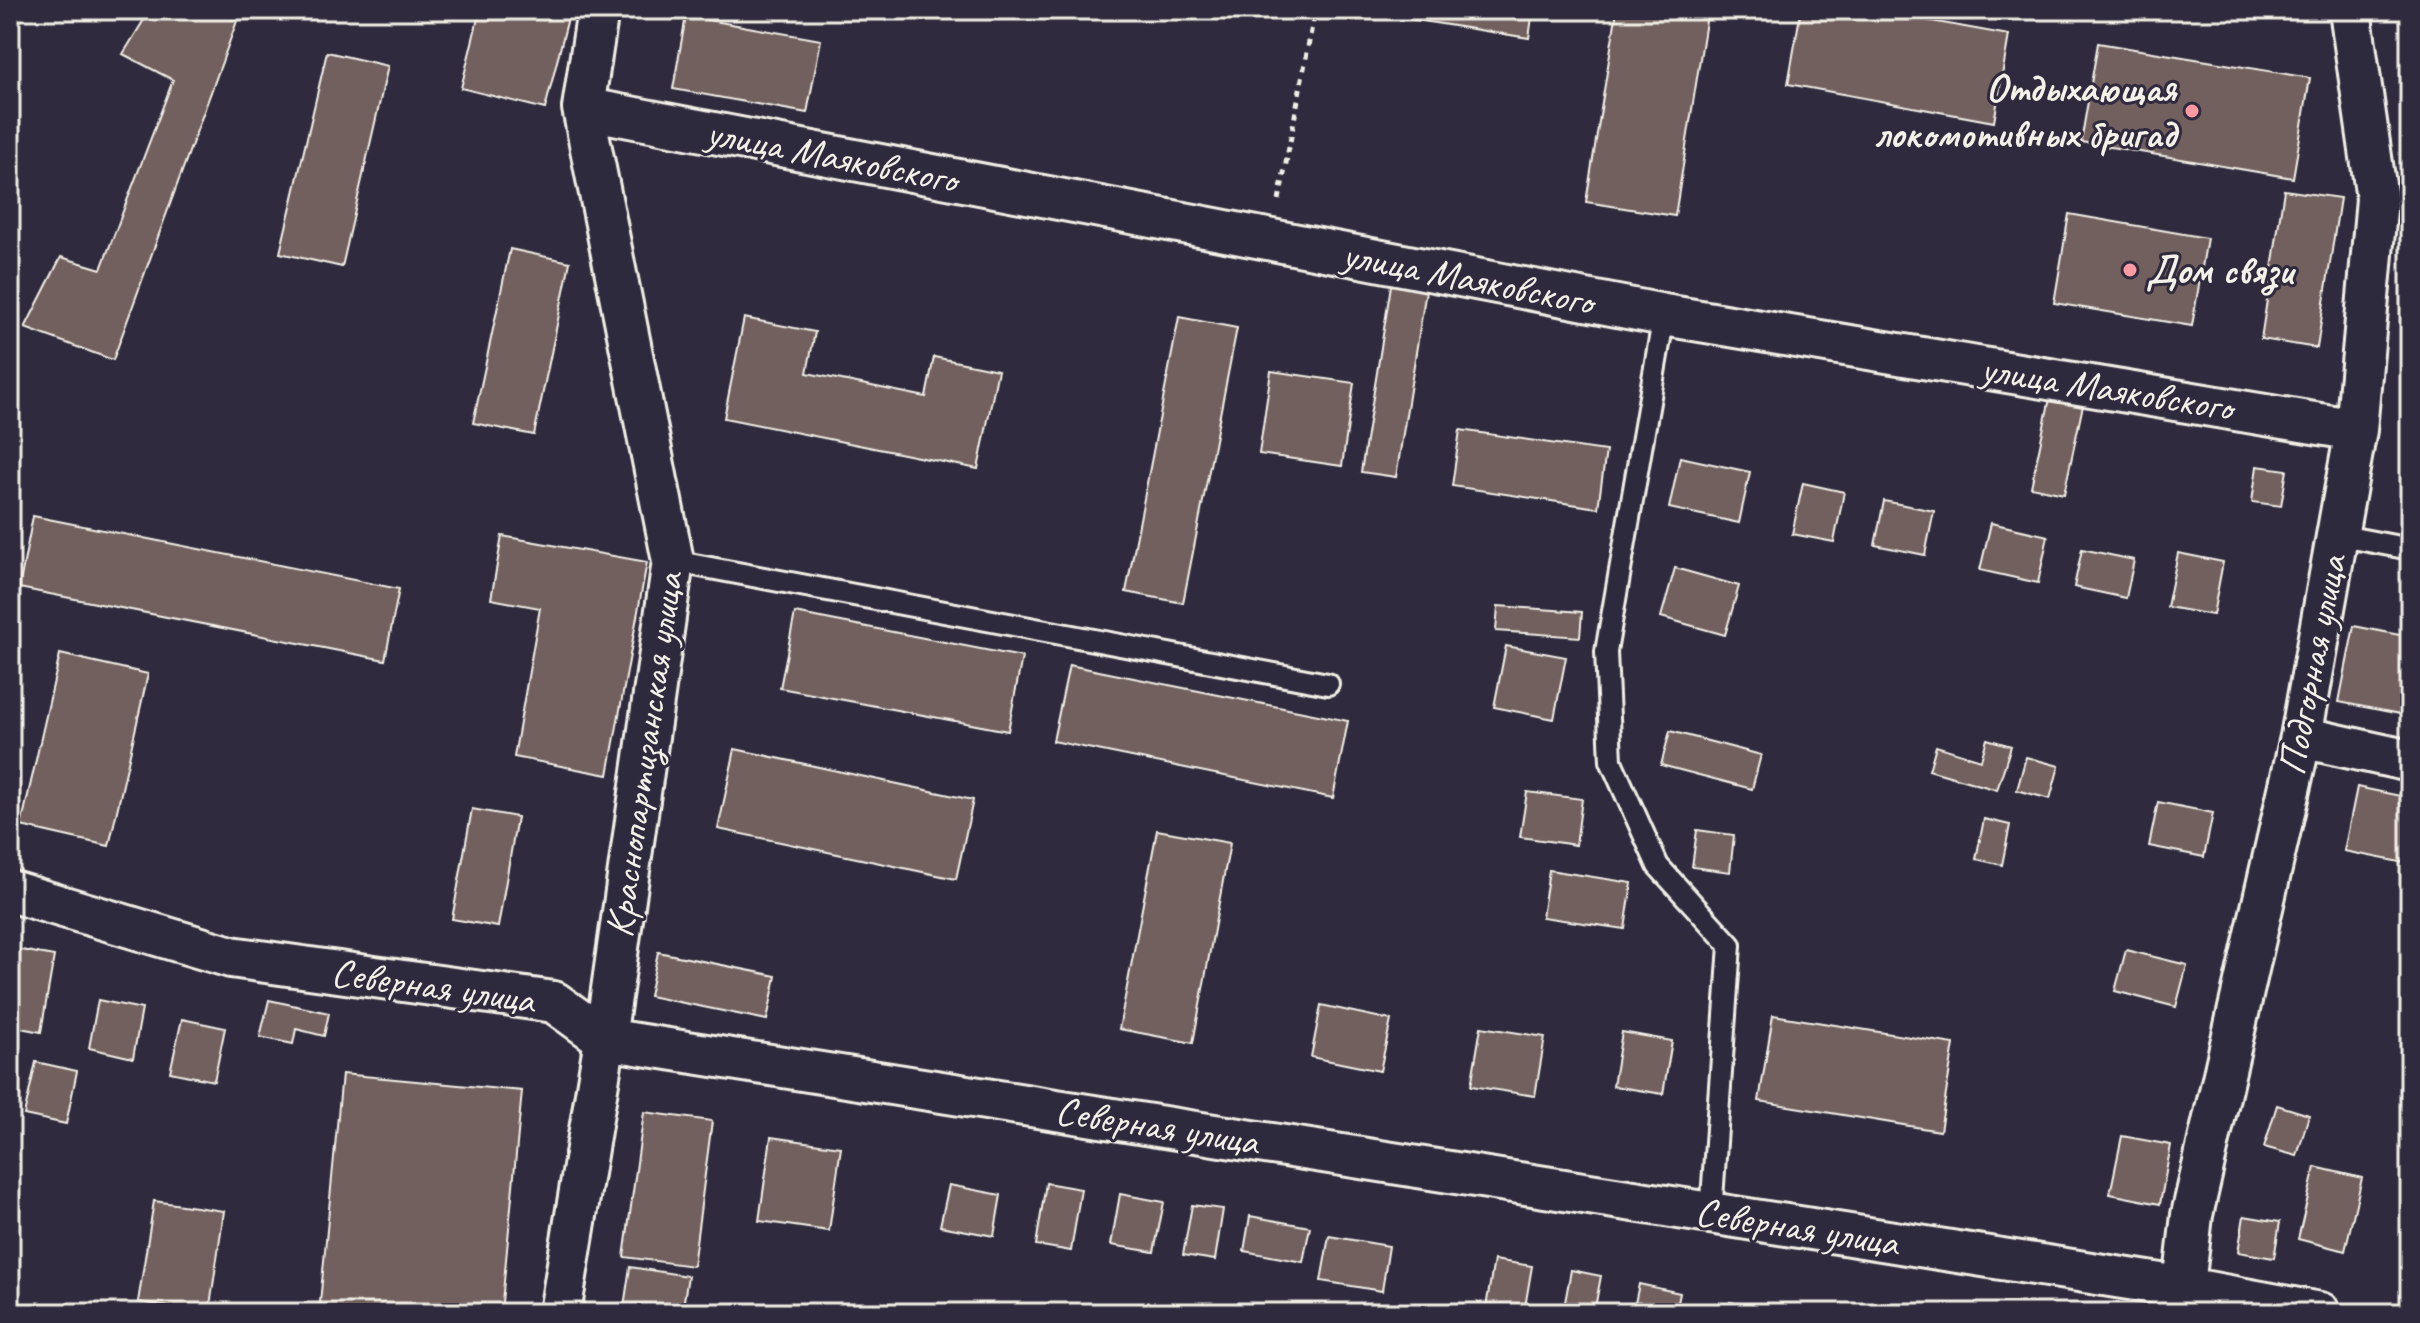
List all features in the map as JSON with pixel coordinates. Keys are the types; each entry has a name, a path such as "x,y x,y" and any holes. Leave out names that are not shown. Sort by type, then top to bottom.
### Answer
{"street":[{"name":"Краснопартизанская улица","path":"560,1313 605,1039 673,561 583,108 598,10"},
{"name":"Подгорная улица","path":"2184,1301 2192,1215 2301,737 2356,430 2377,199 2350,10"},
{"name":"улица Маяковского","path":"583,108 1664,315 2356,430"},
{"path":"2301,737 2410,761"},
{"name":"Северная улица","path":"10,891 231,957 554,1002 605,1039 1711,1213 2184,1301 2320,1313"}],"lane":[{"path":"1664,315 1606,652 1611,761 1658,866 1730,945 1711,1213"},
{"path":"2337,535 2410,549"},
{"path":"673,561 1328,684"}],"path":[{"path":"1271,241 1315,10"}],"building":[{"path":"150,10 216,10 237,21 113,360 25,328 61,257 101,269 173,80 123,54"},
{"path":"480,10 570,10 545,109 461,88"},
{"path":"1354,10 1533,10 1529,38"},
{"path":"1617,10 1673,10 1707,15 1675,216 1586,202"},
{"path":"1801,10 1871,10 2009,35 1994,122 1788,84"},
{"path":"686,16 821,40 807,113 673,89"},
{"path":"2098,43 2310,78 2293,178 2081,142"},
{"path":"327,52 388,66 342,267 280,253"},
{"path":"2284,190 2340,198 2317,348 2261,339"},
{"name":"Дом связи","path":"2069,214 2207,238 2192,326 2054,303"},
{"path":"510,249 570,262 534,435 473,423"},
{"path":"1392,279 1427,284 1396,477 1361,472"},
{"path":"1179,317 1237,328 1183,603 1126,592"},
{"path":"744,318 815,332 807,373 926,397 934,357 998,370 978,469 724,418"},
{"path":"1271,371 1354,383 1342,466 1259,454"},
{"path":"2050,398 2083,405 2064,494 2031,487"},
{"path":"1460,430 1606,451 1598,508 1452,486"},
{"path":"1680,457 1750,472 1739,523 1669,508"},
{"path":"2257,466 2287,470 2281,506 2252,502"},
{"path":"1803,483 1844,492 1834,542 1792,534"},
{"path":"1884,501 1934,511 1925,555 1875,545"},
{"path":"33,516 399,589 385,660 19,588"},
{"path":"1991,523 2048,536 2038,583 1980,570"},
{"path":"502,536 647,562 608,775 514,757 540,608 491,599"},
{"path":"2082,549 2134,560 2126,598 2074,587"},
{"path":"2178,553 2223,562 2213,615 2167,607"},
{"path":"1675,568 1739,586 1725,635 1661,617"},
{"path":"1498,606 1582,612 1580,637 1496,631"},
{"path":"795,613 1022,657 1008,731 780,688"},
{"path":"2354,626 2410,637 2410,716 2339,702"},
{"path":"1506,646 1566,657 1554,719 1494,707"},
{"path":"60,654 148,674 109,846 21,826"},
{"path":"1069,665 1348,721 1333,798 1053,741"},
{"path":"1670,731 1761,755 1752,789 1661,765"},
{"path":"1987,739 2011,746 1997,790 1929,770 1936,746 1981,760"},
{"path":"735,749 973,800 956,879 718,829"},
{"path":"2026,757 2059,766 2050,799 2017,790"},
{"path":"2357,787 2410,798 2410,864 2344,851"},
{"path":"1527,792 1582,799 1576,845 1520,837"},
{"path":"2158,802 2213,813 2204,857 2149,846"},
{"path":"472,809 517,817 498,927 452,919"},
{"path":"1984,819 2010,825 2002,865 1976,859"},
{"path":"1157,830 1230,843 1193,1043 1119,1029"},
{"path":"1697,830 1734,835 1730,872 1692,867"},
{"path":"1549,870 1632,883 1625,929 1542,917"},
{"path":"16,949 54,956 41,1032 10,1026 10,985"},
{"path":"2126,950 2187,965 2176,1007 2115,991"},
{"path":"658,952 776,976 767,1020 649,996"},
{"path":"98,1000 142,1009 133,1058 89,1048"},
{"path":"269,1000 329,1013 324,1036 296,1029 293,1044 260,1037"},
{"path":"1321,1005 1391,1020 1380,1071 1311,1057"},
{"path":"1773,1015 1954,1044 1940,1131 1759,1101"},
{"path":"182,1019 225,1028 214,1081 170,1072"},
{"path":"1481,1027 1545,1037 1535,1096 1471,1086"},
{"path":"1622,1032 1672,1041 1663,1094 1613,1086"},
{"path":"36,1062 77,1071 66,1124 24,1115"},
{"path":"342,1074 522,1091 501,1313 319,1313"},
{"path":"2277,1105 2309,1115 2297,1156 2264,1147"},
{"path":"644,1112 712,1121 693,1266 624,1257"},
{"path":"2122,1136 2171,1145 2160,1204 2110,1194"},
{"path":"771,1137 841,1147 829,1231 759,1221"},
{"path":"2315,1167 2362,1178 2345,1251 2298,1239"},
{"path":"1046,1183 1081,1189 1071,1251 1036,1245"},
{"path":"949,1185 1001,1195 994,1236 940,1226"},
{"path":"1120,1194 1164,1202 1154,1252 1111,1245"},
{"path":"154,1201 224,1211 209,1313 138,1302"},
{"path":"1192,1205 1223,1209 1215,1260 1183,1255"},
{"path":"1250,1216 1310,1227 1303,1262 1244,1251"},
{"path":"2244,1216 2280,1222 2274,1258 2238,1252"},
{"path":"1329,1236 1389,1246 1382,1291 1321,1281"},
{"path":"1494,1260 1532,1266 1524,1313 1485,1313"},
{"path":"630,1267 688,1276 682,1313 623,1313"},
{"path":"1571,1270 1601,1276 1594,1313 1563,1313"},
{"path":"1639,1284 1680,1293 1676,1313 1633,1313"},
{"path":"1730,1302 1790,1313 1728,1313"}],"place":[{"name":"Отдыхающая локомотивных бригад","path":"2192,111"},
{"name":"Дом связи","path":"2130,270"}]}
